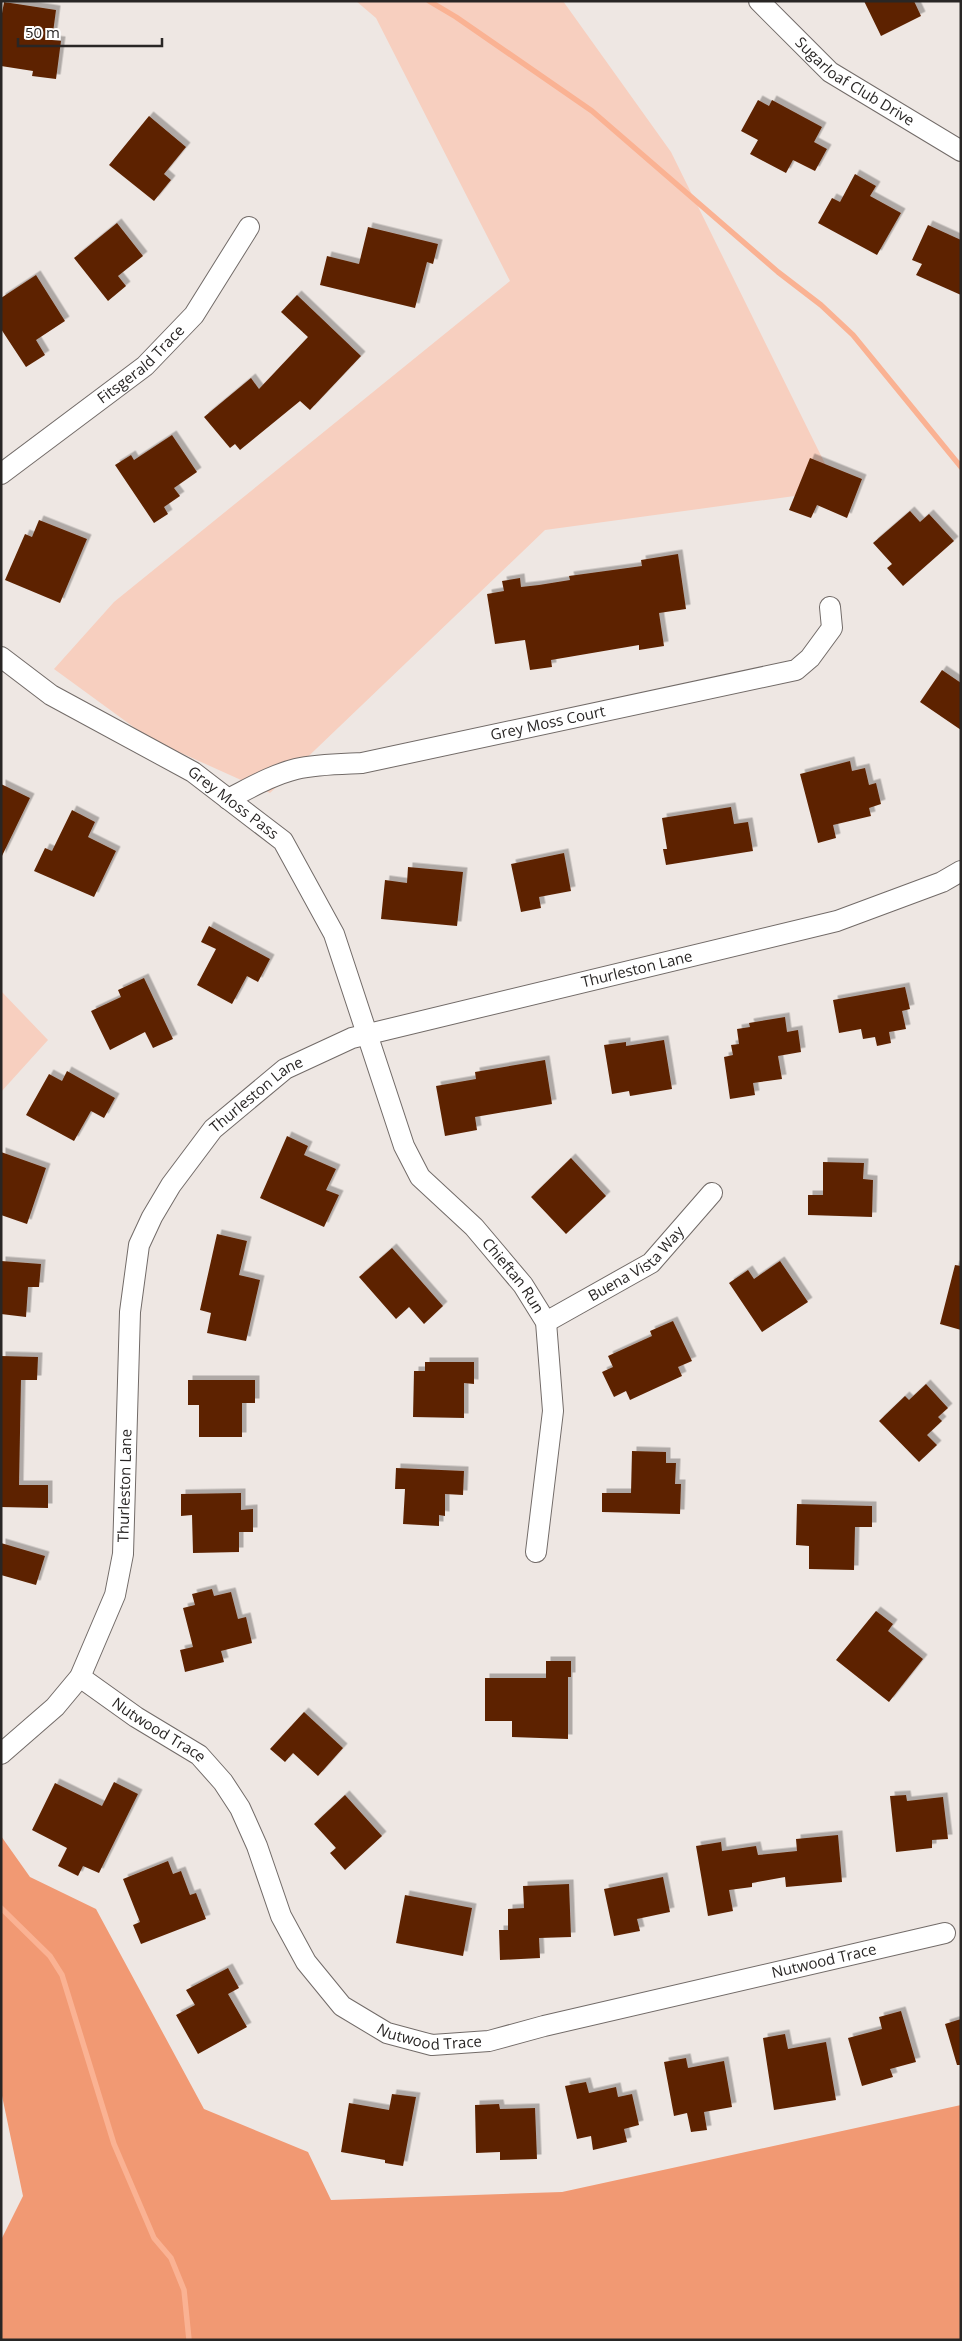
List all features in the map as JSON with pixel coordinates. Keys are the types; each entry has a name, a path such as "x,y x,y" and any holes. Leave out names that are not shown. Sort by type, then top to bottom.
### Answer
{"street":[{"name":"Sugarloaf Club Drive","path":"759,1 830,72 961,151"},
{"name":"Fitsgerald Trace","path":"1,474 145,366 194,315 249,227"},
{"name":"Grey Moss Court","path":"228,799 263,781 294,770 316,765 362,763 796,670 810,658 832,628 830,607"},
{"name":"Grey Moss Pass","path":"1,657 51,695 192,772 283,841 334,934 368,1033"},
{"name":"Thurleston Lane","path":"1,1754 55,1707 80,1677 116,1594 123,1554 130,1312 139,1245 152,1217 171,1186 213,1130 285,1069 368,1033 838,921 942,882 961,871"},
{"name":"Chieftan Run","path":"368,1033 404,1146 420,1177 474,1227 524,1285 546,1322 553,1411 536,1552"},
{"name":"Buena Vista Way","path":"546,1322 651,1263 712,1193"},
{"name":"Nutwood Trace","path":"80,1677 136,1717 199,1756 223,1782 240,1808 257,1846 281,1916 306,1962 342,2006 387,2032 432,2045 489,2041 544,2026 945,1933"}],"shaded area":[{"path":"356,1 563,1 671,152 838,490 545,530 270,793 150,739 54,669 114,602 510,281 376,18"},
{"path":"1,991 48,1040 1,1092"},
{"path":"1,1836 30,1877 96,1909 204,2109 308,2152 331,2200 562,2192 961,2105 961,2340 1,2340 1,2240 23,2196 1,2091"}],"building":[{"path":"864,1 914,1 921,16 881,36"},
{"path":"4,2 56,10 52,40 61,41 56,79 32,76 33,71 1,66 1,19"},
{"path":"758,100 769,106 772,100 822,127 814,142 827,149 815,171 793,160 786,173 750,154 758,140 741,131"},
{"path":"149,116 186,147 164,174 171,180 154,201 109,165"},
{"path":"855,174 876,186 870,196 901,213 877,255 818,223 832,198 840,202"},
{"path":"117,223 143,256 118,276 126,286 108,301 74,258"},
{"path":"928,225 961,240 961,295 916,275 922,264 912,260"},
{"path":"368,227 438,244 433,264 427,262 415,308 320,285 327,256 359,264"},
{"path":"36,275 65,321 36,340 45,355 26,367 1,329 1,298"},
{"path":"297,295 361,356 310,410 300,401 240,450 235,444 230,448 204,417 251,378 259,389 308,337 281,312"},
{"path":"172,435 197,472 174,488 180,496 164,507 168,514 154,523 115,465 131,455 134,460"},
{"path":"810,458 862,479 847,518 817,505 811,518 789,510"},
{"path":"910,511 920,522 929,514 954,541 903,586 887,568 892,564 873,543"},
{"path":"39,520 87,539 60,603 5,580 25,534 32,537"},
{"path":"678,554 686,609 659,613 664,646 639,650 639,645 551,660 552,667 530,670 525,640 495,644 487,594 504,591 502,581 520,578 521,587 539,585 570,580 569,576 642,566 641,560"},
{"path":"942,670 961,683 961,730 920,702"},
{"path":"850,761 852,771 865,768 869,785 876,783 881,804 869,808 871,816 833,825 836,838 818,843 800,774"},
{"path":"1,784 30,798 1,858"},
{"path":"731,807 734,824 748,822 753,851 666,865 663,849 667,849 662,818"},
{"path":"72,810 95,822 88,837 116,851 94,897 34,871 45,848 52,851"},
{"path":"564,853 571,891 539,897 541,908 521,912 511,864"},
{"path":"408,867 463,872 457,926 381,919 385,880 407,883"},
{"path":"209,926 270,959 258,982 247,976 232,1004 197,985 216,949 201,942"},
{"path":"144,978 173,1039 153,1048 145,1032 110,1050 91,1011 121,997 118,990"},
{"path":"905,987 910,1009 902,1011 906,1029 889,1032 891,1043 877,1046 875,1037 863,1039 861,1029 839,1033 833,1000"},
{"path":"785,1017 787,1032 798,1030 801,1052 778,1056 782,1079 753,1083 755,1095 730,1099 724,1057 733,1055 731,1045 739,1044 737,1029 750,1027 749,1023"},
{"path":"664,1040 672,1089 630,1096 629,1091 612,1094 604,1045 626,1042 626,1046"},
{"path":"545,1060 552,1104 475,1117 477,1130 445,1136 436,1086 476,1079 475,1072"},
{"path":"67,1071 115,1098 104,1118 91,1111 74,1141 26,1115 49,1074 62,1081"},
{"path":"287,1136 308,1146 304,1155 336,1169 326,1190 339,1195 324,1227 260,1198"},
{"path":"1,1152 46,1168 27,1224 1,1215"},
{"path":"571,1158 606,1196 566,1234 531,1197"},
{"path":"823,1162 864,1163 863,1179 873,1180 872,1217 808,1215 808,1195 823,1195"},
{"path":"217,1234 247,1241 239,1275 260,1280 246,1341 207,1333 211,1313 200,1310"},
{"path":"392,1248 443,1306 424,1324 409,1307 396,1319 359,1277"},
{"path":"1,1261 41,1264 39,1287 28,1287 26,1317 1,1314"},
{"path":"780,1261 808,1302 762,1332 729,1283 748,1270 754,1279"},
{"path":"955,1265 961,1266 961,1330 940,1324"},
{"path":"673,1321 692,1361 678,1367 682,1376 630,1400 626,1391 614,1397 602,1372 613,1367 608,1356 652,1336 650,1331"},
{"path":"1,1356 38,1357 37,1380 21,1380 19,1485 48,1485 48,1508 1,1507"},
{"path":"425,1362 474,1362 474,1384 464,1383 464,1418 413,1417 414,1371 425,1371"},
{"path":"188,1380 255,1380 255,1403 242,1403 242,1437 199,1437 199,1405 188,1405"},
{"path":"926,1384 948,1408 938,1417 942,1421 927,1435 937,1445 919,1462 879,1421 905,1396 909,1400"},
{"path":"632,1451 666,1452 666,1463 676,1463 675,1484 681,1484 680,1514 602,1512 602,1493 631,1493"},
{"path":"396,1468 464,1471 463,1495 445,1494 445,1516 439,1515 439,1526 403,1524 405,1489 395,1489"},
{"path":"241,1493 241,1510 253,1509 253,1532 239,1532 239,1552 193,1553 192,1515 181,1516 181,1494"},
{"path":"797,1504 872,1506 872,1527 855,1527 854,1570 809,1569 809,1546 796,1545"},
{"path":"1,1543 45,1556 36,1585 1,1575"},
{"path":"212,1589 214,1596 231,1592 238,1619 246,1617 252,1643 221,1651 224,1662 185,1672 180,1650 193,1647 183,1608 195,1605 192,1594"},
{"path":"876,1611 893,1624 888,1631 923,1659 889,1702 836,1660"},
{"path":"546,1661 571,1661 571,1677 568,1677 568,1739 512,1737 512,1721 485,1721 485,1678 546,1678"},
{"path":"304,1712 343,1748 318,1776 293,1753 285,1762 270,1749"},
{"path":"114,1782 138,1794 99,1873 83,1866 78,1876 58,1866 67,1848 32,1830 55,1783 102,1806"},
{"path":"345,1795 382,1836 345,1870 330,1853 336,1848 314,1824"},
{"path":"906,1795 907,1801 943,1797 948,1839 932,1840 932,1848 896,1852 890,1796"},
{"path":"838,1835 842,1882 786,1887 785,1877 752,1883 752,1887 729,1890 733,1911 708,1916 696,1846 721,1842 722,1851 756,1846 758,1855 797,1851 796,1839"},
{"path":"168,1861 173,1874 181,1871 190,1895 196,1893 206,1919 141,1944 133,1925 140,1922 123,1879"},
{"path":"663,1877 670,1912 637,1919 640,1931 614,1936 604,1889"},
{"path":"569,1884 571,1937 539,1938 540,1958 500,1960 499,1930 508,1930 508,1909 524,1908 523,1886"},
{"path":"405,1895 472,1908 463,1956 396,1943"},
{"path":"228,1968 239,1988 228,1994 247,2027 198,2054 176,2015 195,2005 186,1990"},
{"path":"901,2011 916,2062 890,2069 893,2077 862,2086 848,2038 882,2029 879,2017"},
{"path":"961,2019 961,2065 957,2065 945,2024"},
{"path":"785,2034 788,2049 826,2042 836,2100 774,2110 763,2038"},
{"path":"686,2058 688,2068 724,2061 732,2107 704,2112 707,2130 691,2132 687,2113 674,2116 664,2062"},
{"path":"586,2082 589,2093 616,2087 618,2097 632,2094 639,2125 624,2129 627,2142 593,2150 591,2136 577,2139 565,2086"},
{"path":"392,2094 416,2097 403,2166 385,2163 385,2160 341,2152 349,2103 389,2110"},
{"path":"499,2104 500,2109 535,2108 537,2159 500,2160 500,2152 476,2153 475,2105"}],"waterway":[{"path":"429,1 456,17 592,111 778,272 821,305 853,335 961,467"},
{"path":"1,1908 50,1956 62,1975 114,2144 154,2238 171,2258 184,2290 189,2340"}]}
